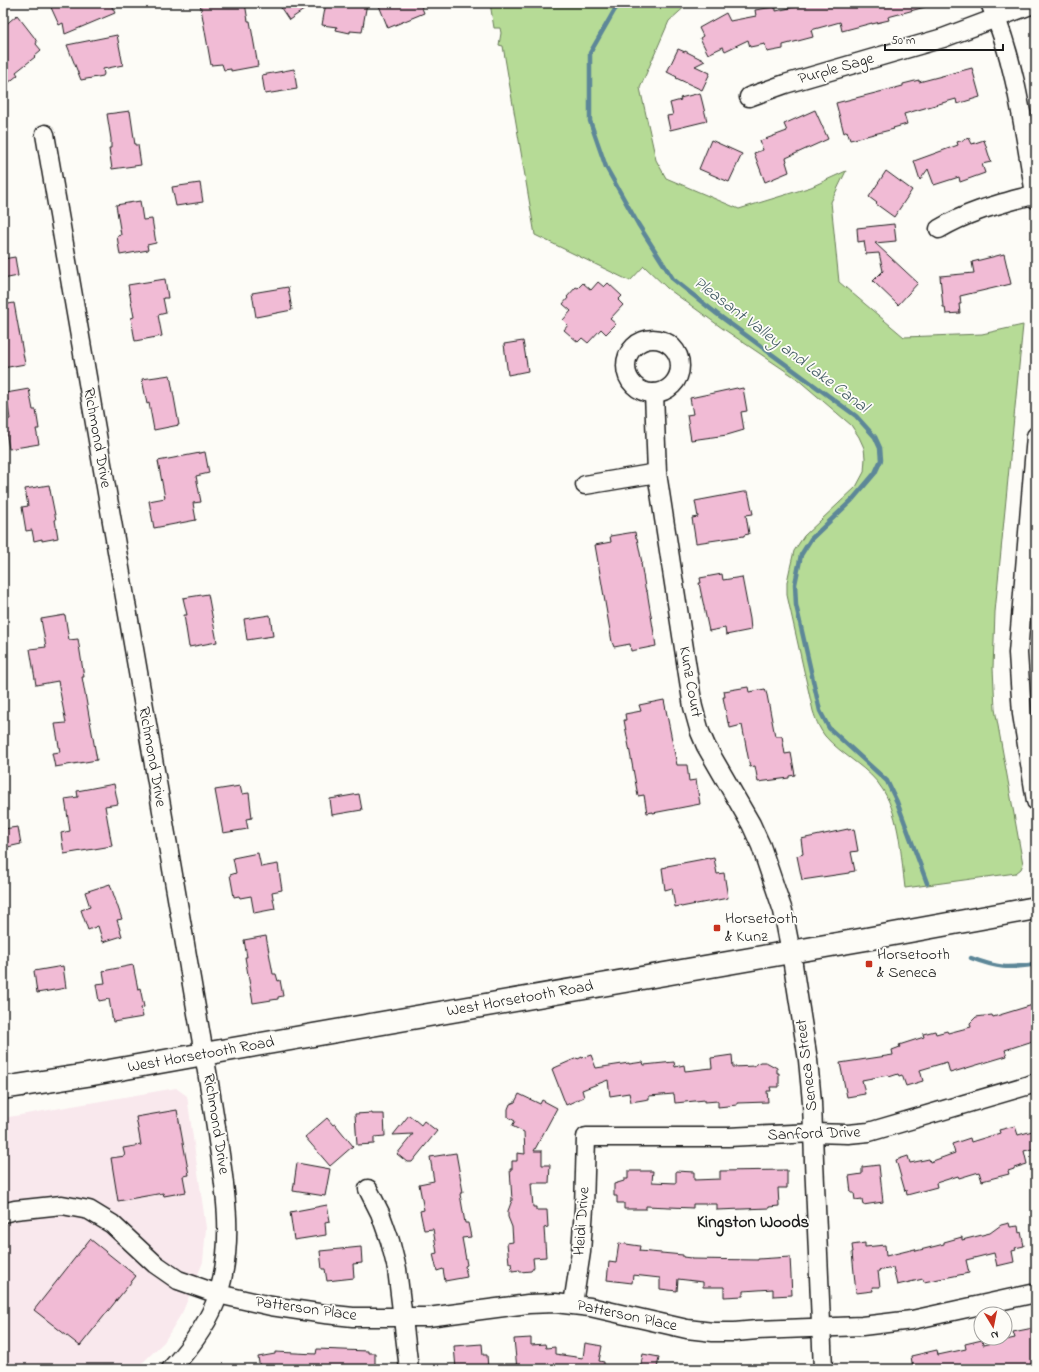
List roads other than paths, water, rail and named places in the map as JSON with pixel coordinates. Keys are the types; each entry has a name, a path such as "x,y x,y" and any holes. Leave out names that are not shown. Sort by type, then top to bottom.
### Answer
{"main road":[{"name":"West Horsetooth Road","path":"3,1088 87,1075 1036,908"}],"street":[{"name":"Purple Sage","path":"750,97 785,84 943,38 994,10 1036,3"},
{"path":"939,229 957,218 982,208 1036,196 1013,72 994,10"},
{"name":"Richmond Drive","path":"45,134 204,1054 226,1192 228,1225 226,1258 218,1294 201,1328 183,1355 171,1369"},
{"name":"Kunz Court","path":"654,393 657,473 693,707 700,732 706,746 751,824 761,846 783,911 792,952"},
{"path":"1036,436 1032,534 1018,653 1029,714 1036,801"},
{"path":"586,485 657,473"},
{"name":"Seneca Street","path":"792,952 808,1060 812,1102 823,1369"},
{"name":"Sanford Drive","path":"586,1137 728,1137 813,1133 848,1134 869,1132 1036,1083"},
{"name":"Heidi Drive","path":"573,1304 581,1252 586,1137"},
{"path":"368,1189 380,1213 390,1241 397,1269 410,1369"},
{"name":"Patterson Place","path":"3,1213 15,1210 62,1206 88,1210 112,1224 155,1264 178,1280 218,1294 271,1306 352,1317 428,1317 528,1304 573,1304 687,1329 713,1332 862,1326 912,1320 1036,1293"}],"waterway":[{"name":"Pleasant Valley and Lake Canal","path":"620,3 590,53 590,121 606,167 638,224 673,279 717,314 856,416 875,437 880,448 881,460 875,473 852,500 811,539 801,555 795,584 796,605 820,711 829,728 887,781 897,802 927,883"},
{"name":"Pleasant Valley and Lake Canal","path":"971,958 1003,967 1017,967 1036,964"}],"place":[{"name":"Horsetooth & Kunz","path":"717,928"},
{"name":"Horsetooth & Seneca","path":"869,964"}],"district":[{"name":"Kingston Woods","path":"753,1222"}]}
